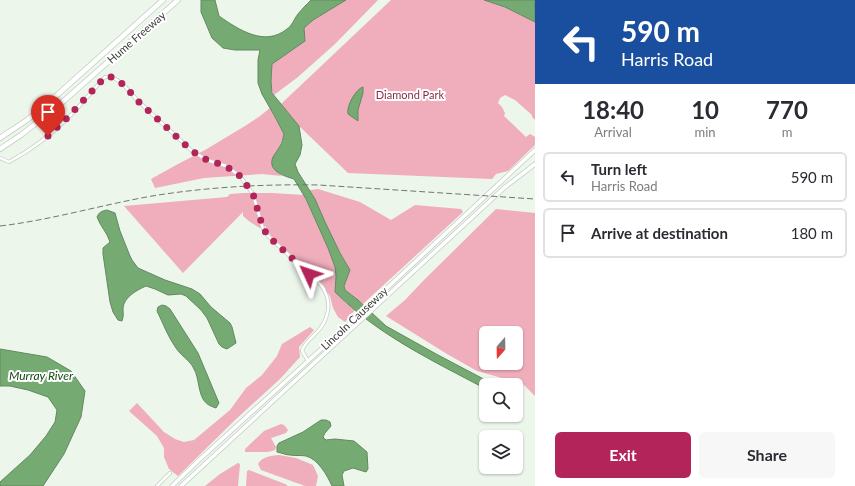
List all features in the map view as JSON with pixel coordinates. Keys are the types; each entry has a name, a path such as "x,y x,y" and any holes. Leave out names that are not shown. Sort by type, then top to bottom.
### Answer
{"highway":[{"name":"Hume Freeway","path":"0,138 46,105 163,0"},
{"name":"Hume Freeway","path":"0,148 40,121 178,0"}],"main road":[{"name":"Lincoln Causeway","path":"172,486 535,150"},
{"name":"Lincoln Causeway","path":"182,485 504,188 535,164"},
{"path":"308,361 312,365"}],"street":[{"path":"0,158 9,162 48,136 105,77 112,77 119,81 138,101 192,151 207,160 226,166 240,176 253,194 263,228 268,236 320,284 325,291 328,306 325,323 304,346 302,351 308,361"},
{"path":"157,486 170,473"}],"green space":[{"path":"346,0 378,0 335,44 298,77 274,95 271,84 272,64 283,56 304,28 313,20"},
{"name":"Diamond Park","path":"391,0 484,0 505,7 535,22 535,120 532,115 515,100 505,95 500,98 498,103 505,113 504,116 526,137 530,134 535,137 535,145 508,171 496,174 492,179 348,173 299,126 281,104"},
{"path":"270,108 284,134 273,157 273,168 282,176 262,174 204,178 155,188 151,179 205,150 245,126"},
{"path":"318,189 360,202 391,220 415,205 461,209 463,212 363,304 345,290 344,286 350,270 310,190"},
{"path":"230,194 304,195 335,267 335,292 355,310 345,322 338,317 333,308 330,296 316,278 271,236 265,226 260,228 250,222 243,216 243,212 183,273 124,206 227,197"},
{"path":"496,209 535,213 535,396 523,384 523,378 502,378 477,371 386,316 405,300"},
{"path":"310,327 314,330 299,347 300,357 280,379 235,420 178,476 169,469 164,457 164,448 157,436 129,411 137,403 164,432 175,439 184,442 194,440 230,410 246,388 262,375 277,356 282,344"},
{"path":"281,424 288,430 286,433 271,438 276,447 275,450 268,452 245,452 245,449 264,431"},
{"path":"279,455 296,458 313,465 318,476 316,486 305,486 261,470 258,464 262,459"},
{"path":"238,463 240,464 238,486 205,486 220,474"},
{"path":"249,470 288,486 246,486 247,471"}],"water":[{"path":"201,0 215,0 219,16 244,31 270,37 289,28 298,14 311,0 346,0 313,20 304,28 305,41 272,64 272,93 299,126 302,145 300,155 295,164 298,172 315,199 340,253 350,270 344,286 345,290 386,326 482,378 479,378 479,385 388,334 369,321 335,292 335,267 306,199 294,179 278,172 272,166 273,157 281,145 284,134 262,94 258,83 258,60 260,50 235,50 223,48 212,38 201,12"},
{"path":"484,0 535,0 535,22 505,7"},
{"path":"363,87 363,93 358,110 358,121 348,114 348,111 350,102 355,94 360,88"},
{"path":"107,210 115,213 120,231 130,256 138,268 165,280 192,289 200,294 211,307 230,323 236,343 227,349 222,347 219,344 207,318 186,296 181,294 168,295 146,286 128,297 123,308 122,321 118,320 113,312 110,302 103,254 103,248 110,242 97,217 101,212"},
{"path":"162,305 170,309 198,353 219,403 216,408 208,405 203,399 194,369 178,351 168,335 157,311 158,307"},
{"name":"Murray River","path":"0,349 47,357 71,371 85,391 81,417 64,454 43,486 0,486 0,482 30,455 46,436 55,422 57,410 48,397 28,390 10,386 0,386"},
{"path":"321,420 330,422 331,426 323,437 326,440 335,439 354,441 367,452 368,469 366,472 353,468 344,471 342,475 344,486 332,486 322,468 314,460 306,456 287,455 277,452 277,446 279,443 303,432"}],"railway":[{"path":"0,226 38,220 152,196 215,188 277,185 319,185 535,199"}],"route":[{"path":"48,136 105,77 112,77 124,85 138,101 192,151 207,160 226,166 240,176 253,194 263,228 268,236 309,274"}]}
